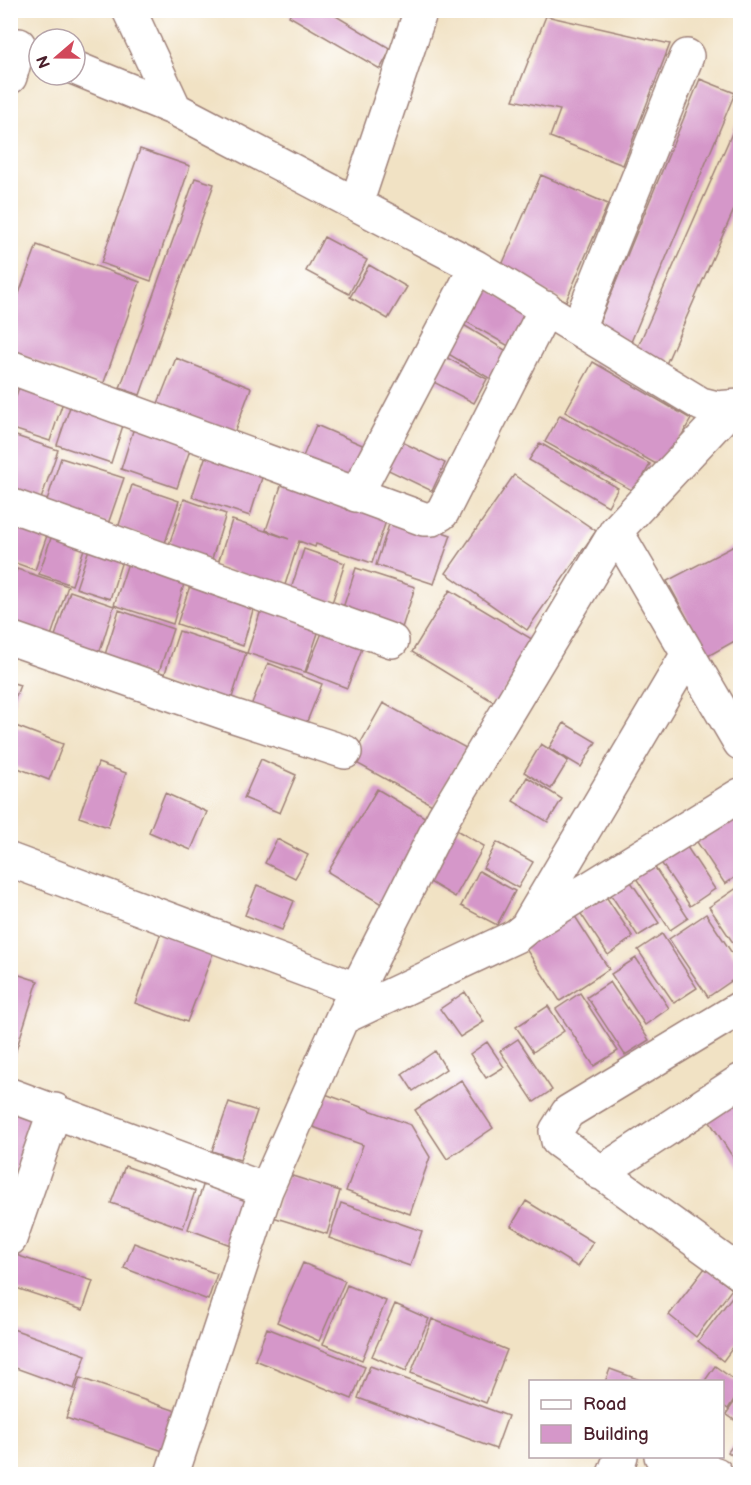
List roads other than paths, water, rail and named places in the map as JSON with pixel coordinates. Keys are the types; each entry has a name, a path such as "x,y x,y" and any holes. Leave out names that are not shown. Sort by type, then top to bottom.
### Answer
{"street":[{"path":"129,10 175,109"},
{"path":"356,204 421,10"},
{"path":"10,77 23,46"},
{"path":"578,328 687,56"},
{"path":"87,73 175,109 476,267 701,404 717,408 736,407"},
{"path":"356,495 476,267"},
{"path":"10,367 356,495 423,519 432,519 442,513 546,308"},
{"path":"172,1474 266,1190 342,1018 444,817 616,531 736,407"},
{"path":"10,505 392,641"},
{"path":"616,531 741,743"},
{"path":"10,638 231,716 345,752"},
{"path":"527,927 688,654"},
{"path":"342,1018 516,936 741,795"},
{"path":"10,860 357,989"},
{"path":"741,1008 568,1112 556,1131 558,1141 741,1273"},
{"path":"600,1173 741,1081"},
{"path":"10,1095 266,1190"},
{"path":"10,1239 55,1110"},
{"path":"614,1474 620,1458"},
{"path":"667,1458 716,1474"}]}
